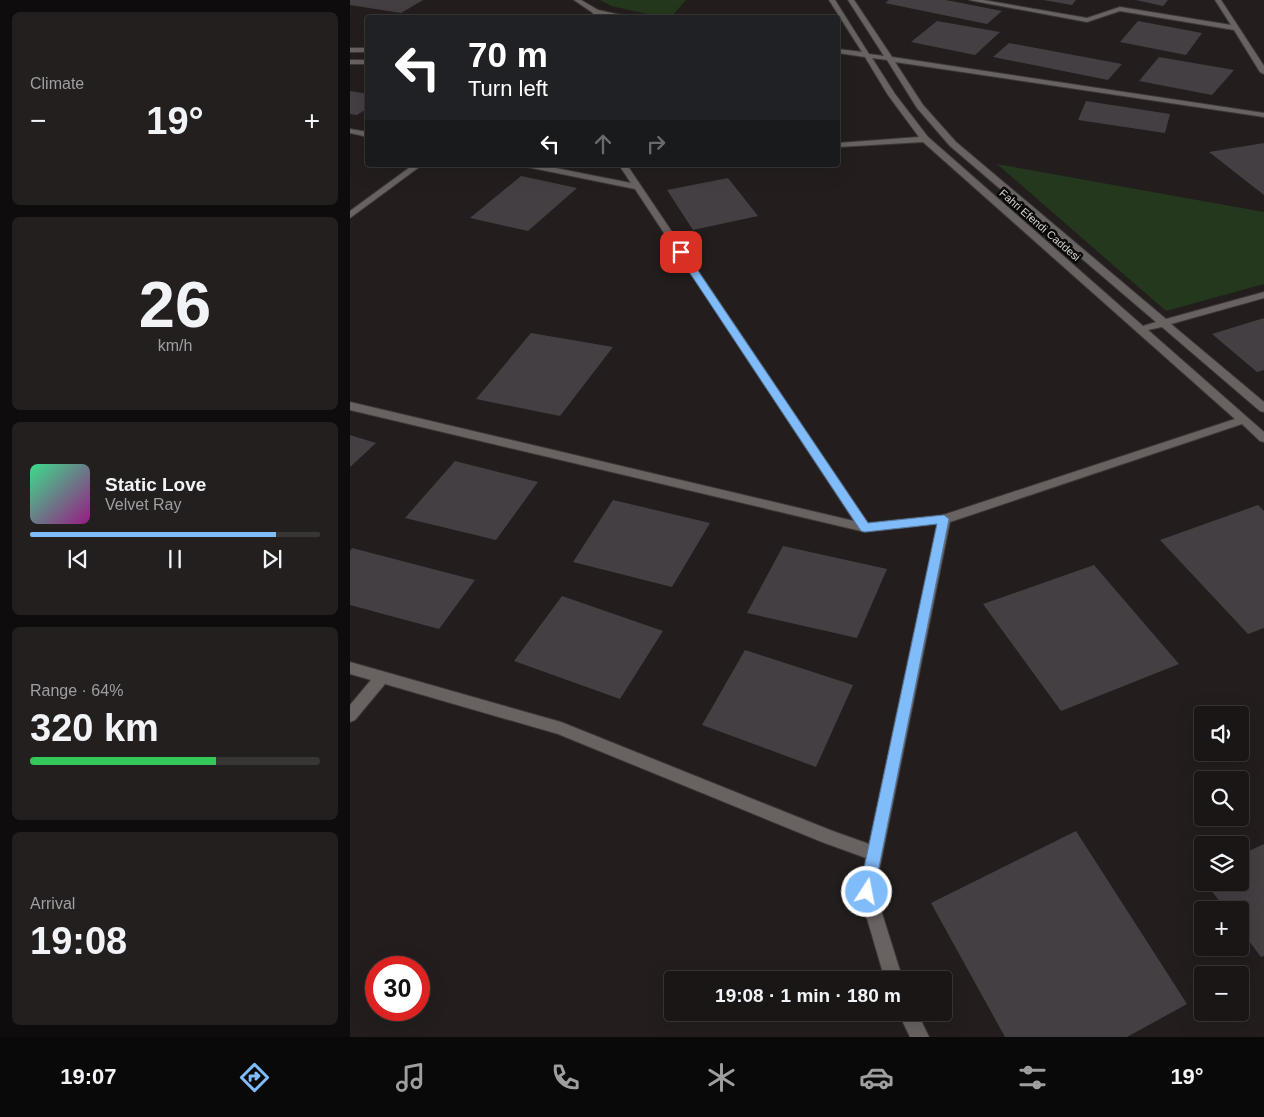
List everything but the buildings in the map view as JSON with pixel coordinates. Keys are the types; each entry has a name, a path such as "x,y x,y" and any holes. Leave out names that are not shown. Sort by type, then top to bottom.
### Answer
{"street":[{"path":"577,0 595,15"},
{"name":"Fahri Efendi Caddesi","path":"832,0 892,95 925,139 1264,438"},
{"name":"Fahri Efendi Caddesi","path":"851,0 920,106 953,144 1264,408"},
{"path":"972,0 1087,20 1120,9 1236,28"},
{"path":"1218,0 1264,72"},
{"path":"350,50 365,50"},
{"path":"840,51 1264,115"},
{"path":"350,62 364,62"},
{"path":"350,131 365,134"},
{"path":"840,145 925,139"},
{"path":"350,215 415,167"},
{"path":"538,167 637,187"},
{"path":"624,167 865,528"},
{"path":"1142,329 1264,295"},
{"path":"350,406 865,528 944,519 1243,420"},
{"path":"891,971 867,892 944,519"},
{"path":"350,668 561,728 828,837 874,853"},
{"path":"350,716 382,677"},
{"path":"912,1021 920,1037"}],"green space":[{"path":"600,0 686,0 673,15 652,15 611,6"},
{"path":"997,164 1264,212 1264,284 1166,311"}],"route":[{"path":"681,252 865,528 944,519 867,892"}]}
